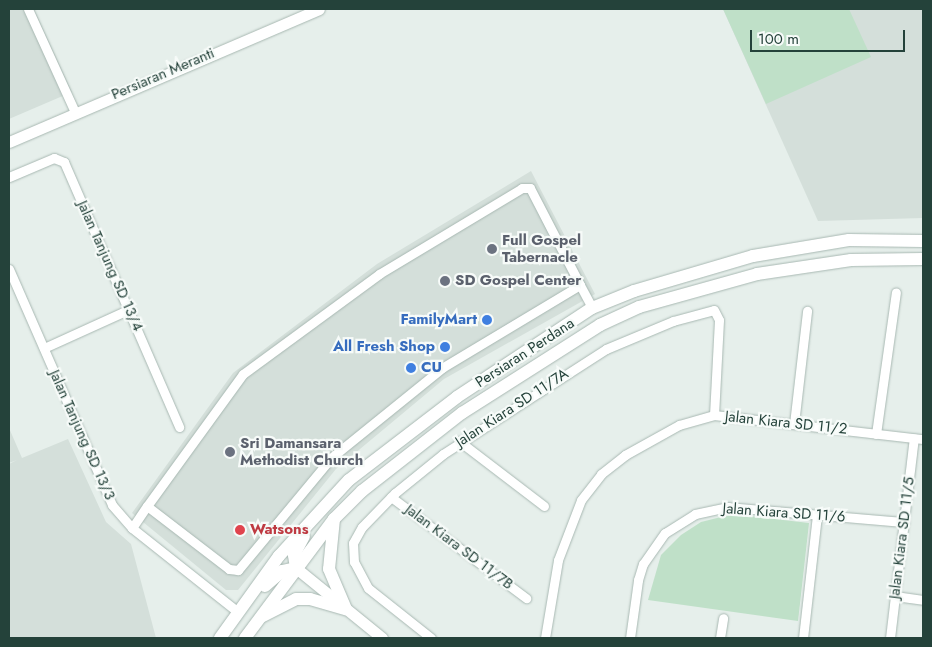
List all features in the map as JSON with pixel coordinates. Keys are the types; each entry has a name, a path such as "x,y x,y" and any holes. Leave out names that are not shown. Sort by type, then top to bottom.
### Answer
{"main road":[{"name":"Persiaran Perdana","path":"220,638 279,556 321,507 349,480 457,397 592,308 634,291 779,250 849,240 923,241"},
{"name":"Persiaran Perdana","path":"245,638 334,519 393,466 454,419 600,324 639,307 757,274 851,260 923,259"},
{"path":"242,607 282,571 296,568 293,560 296,549 321,507"},
{"path":"334,519 329,569 346,609"},
{"path":"259,618 296,599 310,599 346,609"}],"street":[{"path":"28,9 75,112"},
{"name":"Persiaran Meranti","path":"9,142 75,112 319,9"},
{"name":"Jalan Tanjung SD 13/4","path":"9,177 54,158 62,160 130,309 179,427"},
{"path":"132,528 243,374 379,274 522,188 532,191 592,308"},
{"name":"Jalan Tanjung SD 13/3","path":"9,269 107,496 132,528 242,607"},
{"path":"147,506 229,569 238,570 332,458 442,368 580,286"},
{"path":"876,434 896,292"},
{"path":"44,348 130,309"},
{"name":"Jalan Kiara SD 11/7A","path":"431,638 368,588 354,562 353,543 362,527 391,497 459,441 606,348 673,321 710,311 717,312 714,416"},
{"path":"794,424 807,311"},
{"name":"Jalan Kiara SD 11/2","path":"545,638 558,560 589,487 624,455 679,425 714,416 918,438"},
{"name":"Jalan Kiara SD 11/5","path":"890,638 904,522 918,438"},
{"path":"459,441 544,506"},
{"name":"Jalan Kiara SD 11/7B","path":"391,497 526,598"},
{"name":"Jalan Kiara SD 11/6","path":"630,638 643,564 665,534 679,522 719,507 904,522"},
{"path":"803,638 817,516"},
{"path":"296,568 382,638"},
{"path":"894,596 923,600"},
{"path":"720,638 723,618"}],"shaded area":[{"path":"9,9 34,9 72,92 9,119"},
{"path":"723,9 923,9 923,218 818,221"},
{"path":"531,171 595,294 444,379 336,469 238,590 226,590 132,513 233,373 377,264"},
{"path":"9,428 22,458 68,439 106,522 131,544 156,638 9,638 9,464 17,460 9,463"}],"green space":[{"path":"723,9 849,9 871,57 766,104"},
{"path":"733,514 809,523 798,621 648,600 661,555 681,535 701,522"}],"place":[{"name":"Full Gospel Tabernacle","path":"492,249"},
{"name":"SD Gospel Center","path":"445,281"},
{"name":"FamilyMart","path":"487,320"},
{"name":"All Fresh Shop","path":"445,347"},
{"name":"CU","path":"411,368"},
{"name":"Sri Damansara Methodist Church","path":"230,452"},
{"name":"Watsons","path":"240,530"}]}
